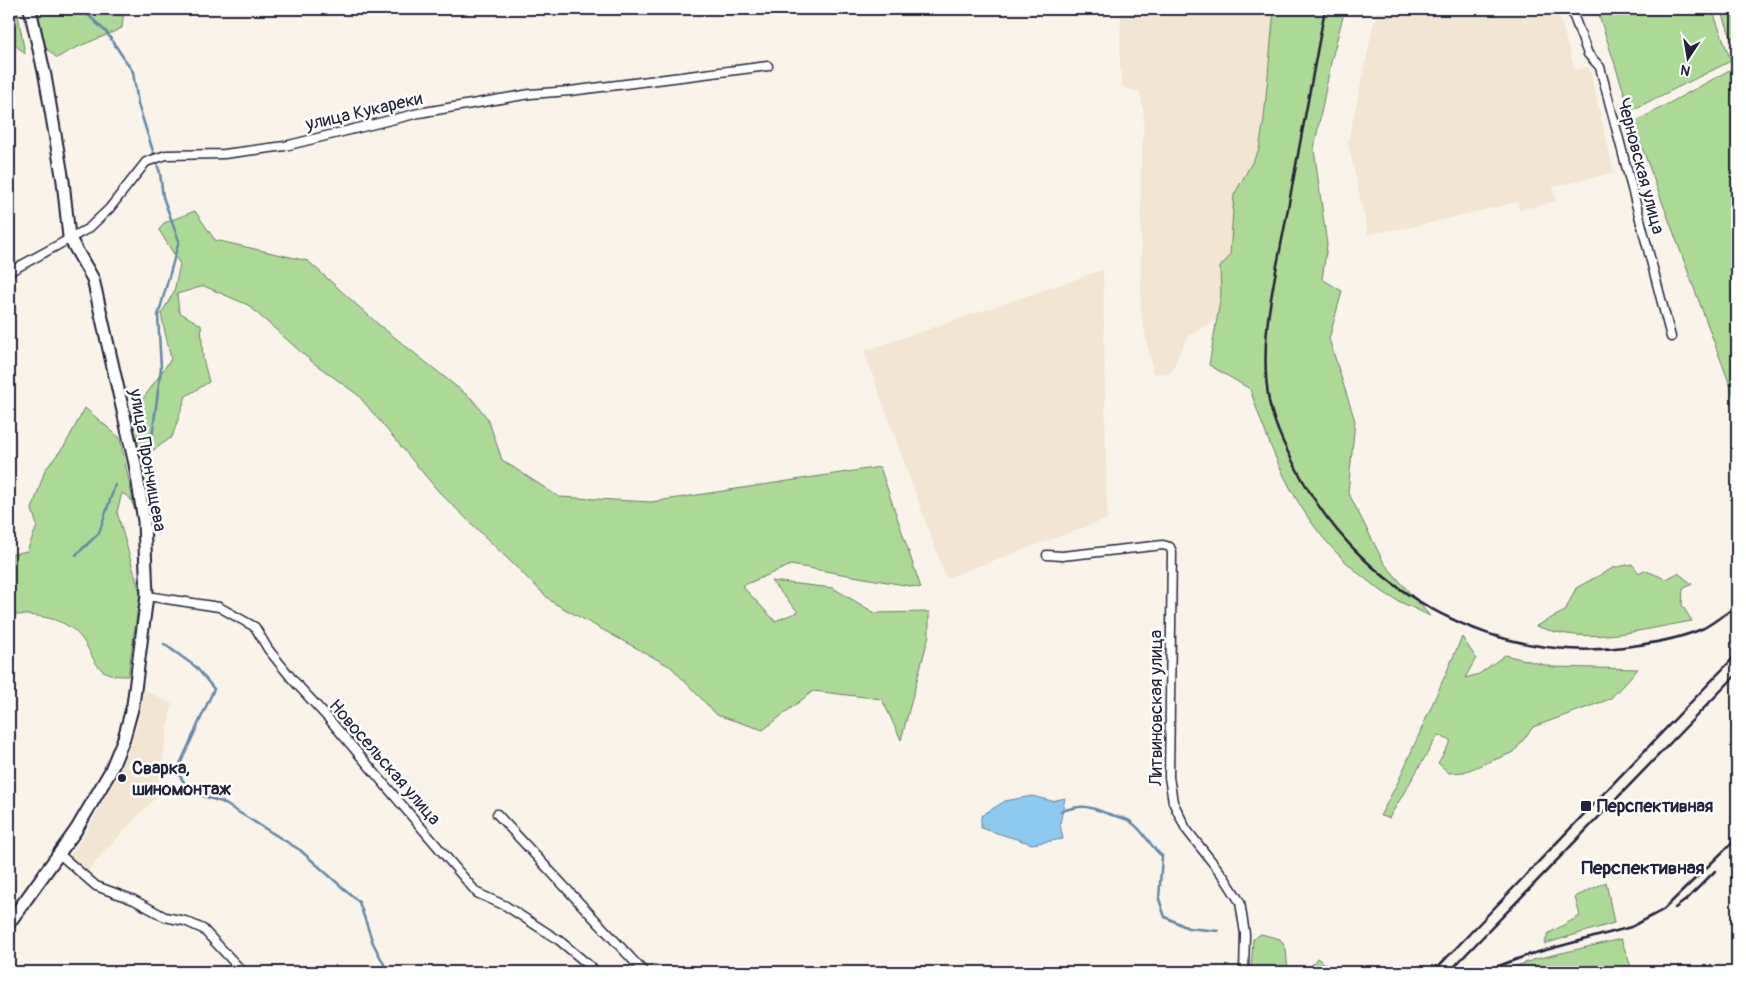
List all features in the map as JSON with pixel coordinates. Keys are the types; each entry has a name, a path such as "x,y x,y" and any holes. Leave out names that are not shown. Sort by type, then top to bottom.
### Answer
{"street":[{"name":"улица Прончищева","path":"9,923 76,830 110,772 124,738 133,705 147,596 144,521 133,455 93,279 68,237 63,181 45,76 30,9"},
{"name":"Черновская улица","path":"1571,9 1588,54 1600,67 1670,337"},
{"name":"улица Кукареки","path":"9,272 68,237 89,228 146,162 166,155 224,154 285,146 419,113 520,96 570,92 768,66"},
{"name":"Литвиновская улица","path":"1047,555 1062,556 1163,544 1170,546 1172,552 1169,777 1173,802 1186,829 1224,877 1240,902 1244,934 1244,972"},
{"name":"Новосельская улица","path":"147,596 219,608 255,627 293,680 477,892 506,906 560,941 598,972"},
{"path":"497,814 644,972"},
{"path":"58,853 96,886 134,900 165,917 185,921 203,929 243,972"}],"shaded area":[{"path":"1121,9 1274,9 1264,119 1259,150 1234,195 1230,256 1220,267 1221,295 1216,320 1188,336 1170,374 1153,373 1141,312 1141,171 1144,116 1140,92 1122,87 1120,62"},
{"path":"1377,9 1557,9 1575,70 1589,67 1614,172 1553,187 1556,201 1519,210 1517,202 1421,225 1368,234 1348,142"},
{"path":"1103,270 1107,519 946,578 864,351"},
{"path":"144,690 172,704 156,797 101,855 88,872 69,858 89,827 118,774 137,728"}],"green space":[{"path":"9,9 17,9 25,54 9,39"},
{"path":"37,9 124,9 122,28 72,49 57,58 46,48"},
{"path":"1274,9 1345,9 1331,62 1314,149 1327,245 1322,279 1342,291 1329,339 1355,421 1348,492 1384,563 1430,616 1388,596 1357,572 1334,550 1298,502 1284,476 1250,389 1209,365 1221,295 1220,267 1230,256 1234,195 1259,150 1264,119"},
{"path":"1597,9 1712,9 1731,61 1630,111"},
{"path":"1721,9 1737,9 1737,55"},
{"path":"1737,66 1737,404 1633,123"},
{"path":"195,211 215,240 308,261 378,324 472,399 488,419 502,460 559,497 651,502 880,467 921,588 791,565 742,586 775,621 798,612 771,581 833,588 875,613 929,612 929,635 901,740 882,699 813,691 763,730 717,715 671,667 552,602 439,492 358,395 311,361 248,305 204,286 177,294 179,312 201,325 203,359 209,382 186,396 172,437 141,459 131,416 171,359 161,314 174,292 180,264 159,230 164,223"},
{"path":"85,408 120,438 135,510 130,498 122,493 117,512 140,593 128,676 107,673 100,668 83,640 76,632 61,622 44,617 9,615 9,555 27,551 37,526 32,509 45,470 65,445"},
{"path":"1632,564 1639,573 1644,570 1666,579 1678,573 1692,584 1683,589 1682,605 1692,621 1633,632 1594,636 1555,632 1536,626 1565,611 1576,588 1613,568"},
{"path":"1462,637 1476,658 1465,678 1479,674 1505,655 1553,667 1638,669 1610,699 1533,727 1514,752 1464,772 1449,773 1438,763 1451,741 1438,735 1389,818 1380,816 1398,782"},
{"path":"1606,882 1614,923 1544,944 1549,933 1580,916 1575,897"},
{"path":"1261,934 1280,939 1286,949 1288,972 1251,972 1253,939"},
{"path":"1621,939 1633,972 1500,972 1536,959"},
{"path":"1317,958 1337,972 1307,972"}],"water":[{"path":"1032,796 1052,801 1065,798 1060,824 1063,839 1032,844 981,828 981,816 1005,801"}],"waterway":[{"path":"82,9 107,33 133,72 138,104 160,173 163,197 179,241 158,316 161,368 151,445"},
{"path":"76,555 99,533 115,485"},
{"path":"164,644 196,667 214,689 177,771 190,792 222,802 300,850 359,902 373,943 388,972"},
{"path":"1061,811 1076,807 1086,807 1129,820 1162,856 1159,899 1165,917 1188,928 1218,931"}],"railway":[{"path":"1325,9 1269,310 1265,356 1269,401 1279,432 1302,479 1329,520 1362,557 1399,588 1441,614 1486,633 1533,645 1582,650 1659,642 1687,635 1704,628 1737,606"},
{"path":"1433,972 1737,654"},
{"path":"1449,972 1737,674"},
{"path":"1482,972 1531,954 1631,927 1663,910 1737,838"},
{"path":"1675,908 1686,900 1715,871"}],"place":[{"name":"Сварка, шиномонтаж","path":"122,778"},
{"name":"Перспективная","path":"1586,806"}],"district":[{"name":"Перспективная","path":"1643,867"}]}
